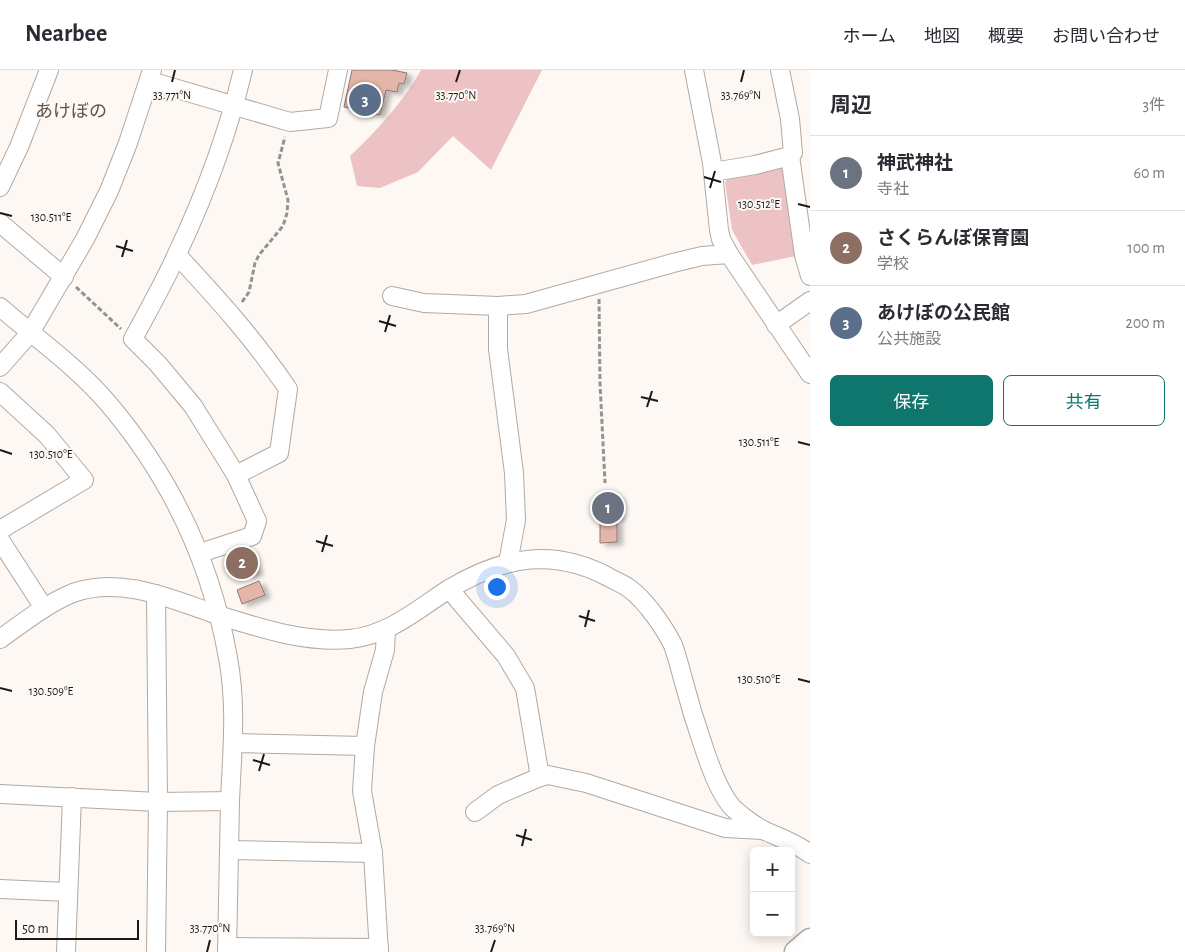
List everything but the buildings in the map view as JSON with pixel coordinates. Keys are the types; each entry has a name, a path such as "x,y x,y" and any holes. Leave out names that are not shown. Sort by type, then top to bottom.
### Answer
{"main road":[{"path":"796,952 810,940"}],"street":[{"path":"0,187 19,147 49,70"},
{"path":"200,554 252,536 257,521 236,475 193,406 158,364 133,339 177,255 208,184 235,105 243,70"},
{"path":"0,367 30,333 64,277 109,191 151,76 290,122 328,118 338,70"},
{"path":"694,70 713,172 721,239 729,254 810,374"},
{"path":"780,70 790,119 793,153 790,156 804,255 810,276"},
{"path":"713,172 790,156"},
{"path":"0,222 64,277"},
{"path":"392,296 424,303 498,306 526,304 702,256 729,254"},
{"path":"177,255 232,314 264,353 288,389 279,452 236,475"},
{"path":"776,325 810,301"},
{"path":"498,306 498,349 514,473 516,510 508,563"},
{"path":"0,307 66,363 106,401 140,443 169,489 187,523 200,554 229,659 234,743 230,801 227,950 379,950 373,853 362,791 365,746 373,692 385,650 386,629"},
{"path":"0,392 47,435 84,480 0,530"},
{"path":"0,540 44,608"},
{"path":"0,639 44,608 74,593 99,588 125,588 156,594 218,615 301,638 328,640 354,638 386,629 417,612 449,590 490,568 508,563 538,559 559,559 576,562 597,570 630,589 654,615 673,646 712,773 732,806 763,830"},
{"path":"449,590 506,656 525,688 540,777"},
{"path":"156,594 158,802 156,952"},
{"path":"234,743 365,746"},
{"path":"475,812 498,794 548,775 586,783 725,828 763,830 782,837 810,854"},
{"path":"0,794 158,802 230,801"},
{"path":"66,952 72,797"},
{"path":"230,850 373,853"},
{"path":"0,889 68,892"}],"path":[{"path":"232,314 249,292 255,264 259,255 283,226 288,213 288,200 278,163 290,122"},
{"path":"64,277 112,320"},
{"path":"599,284 600,383 605,483"}],"shaded area":[{"path":"421,70 542,70 491,170 453,136 418,172 380,188 357,186 350,156 389,116"},
{"path":"788,162 801,255 752,265 732,230 725,182 731,175"}],"place":[{"name":"あけぼの公民館","path":"365,100"},
{"name":"神武神社","path":"608,508"},
{"name":"さくらんぼ保育園","path":"242,563"}],"district":[{"name":"あけぼの","path":"71,112"}]}
